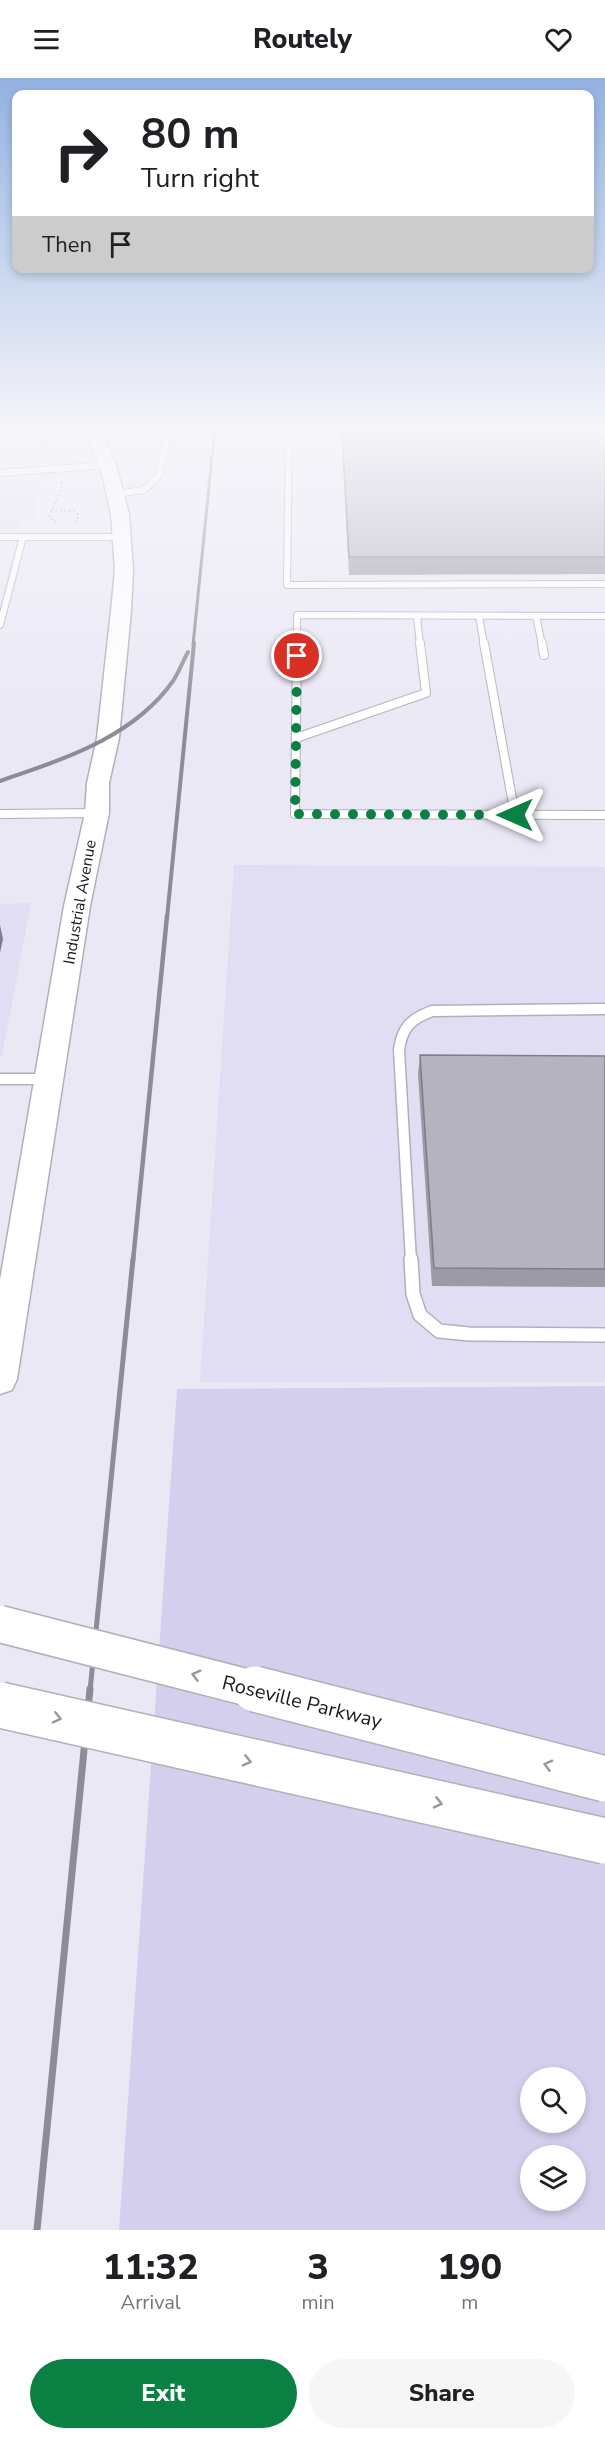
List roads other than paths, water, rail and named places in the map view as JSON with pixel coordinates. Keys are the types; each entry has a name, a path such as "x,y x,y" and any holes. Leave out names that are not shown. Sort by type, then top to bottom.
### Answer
{"street":[{"name":"Industrial Avenue","path":"0,1379 77,906 97,813 98,783 108,738 124,570 121,527"},
{"name":"Roseville Parkway","path":"0,1624 605,1779"},
{"path":"0,1705 605,1841"}],"lane":[{"path":"288,527 287,585 605,584"},
{"path":"0,537 123,537"},
{"path":"0,625 23,537"},
{"path":"605,616 297,615 295,814 605,815"},
{"path":"296,738 426,693 417,616"},
{"path":"479,616 515,815"},
{"path":"536,616 544,655"},
{"path":"0,814 97,813"},
{"path":"605,1009 432,1011 413,1018 400,1031 399,1050 413,1294 420,1315 439,1331 469,1334 605,1335"},
{"path":"0,1079 50,1078"}],"railway":[{"path":"193,645 205,527"},
{"path":"167,918 194,643"},
{"path":"0,781 72,755 117,732 138,718 157,701 173,681 188,652"},
{"path":"133,1261 167,916"},
{"path":"90,1691 133,1259"},
{"path":"37,2230 90,1689"}]}
